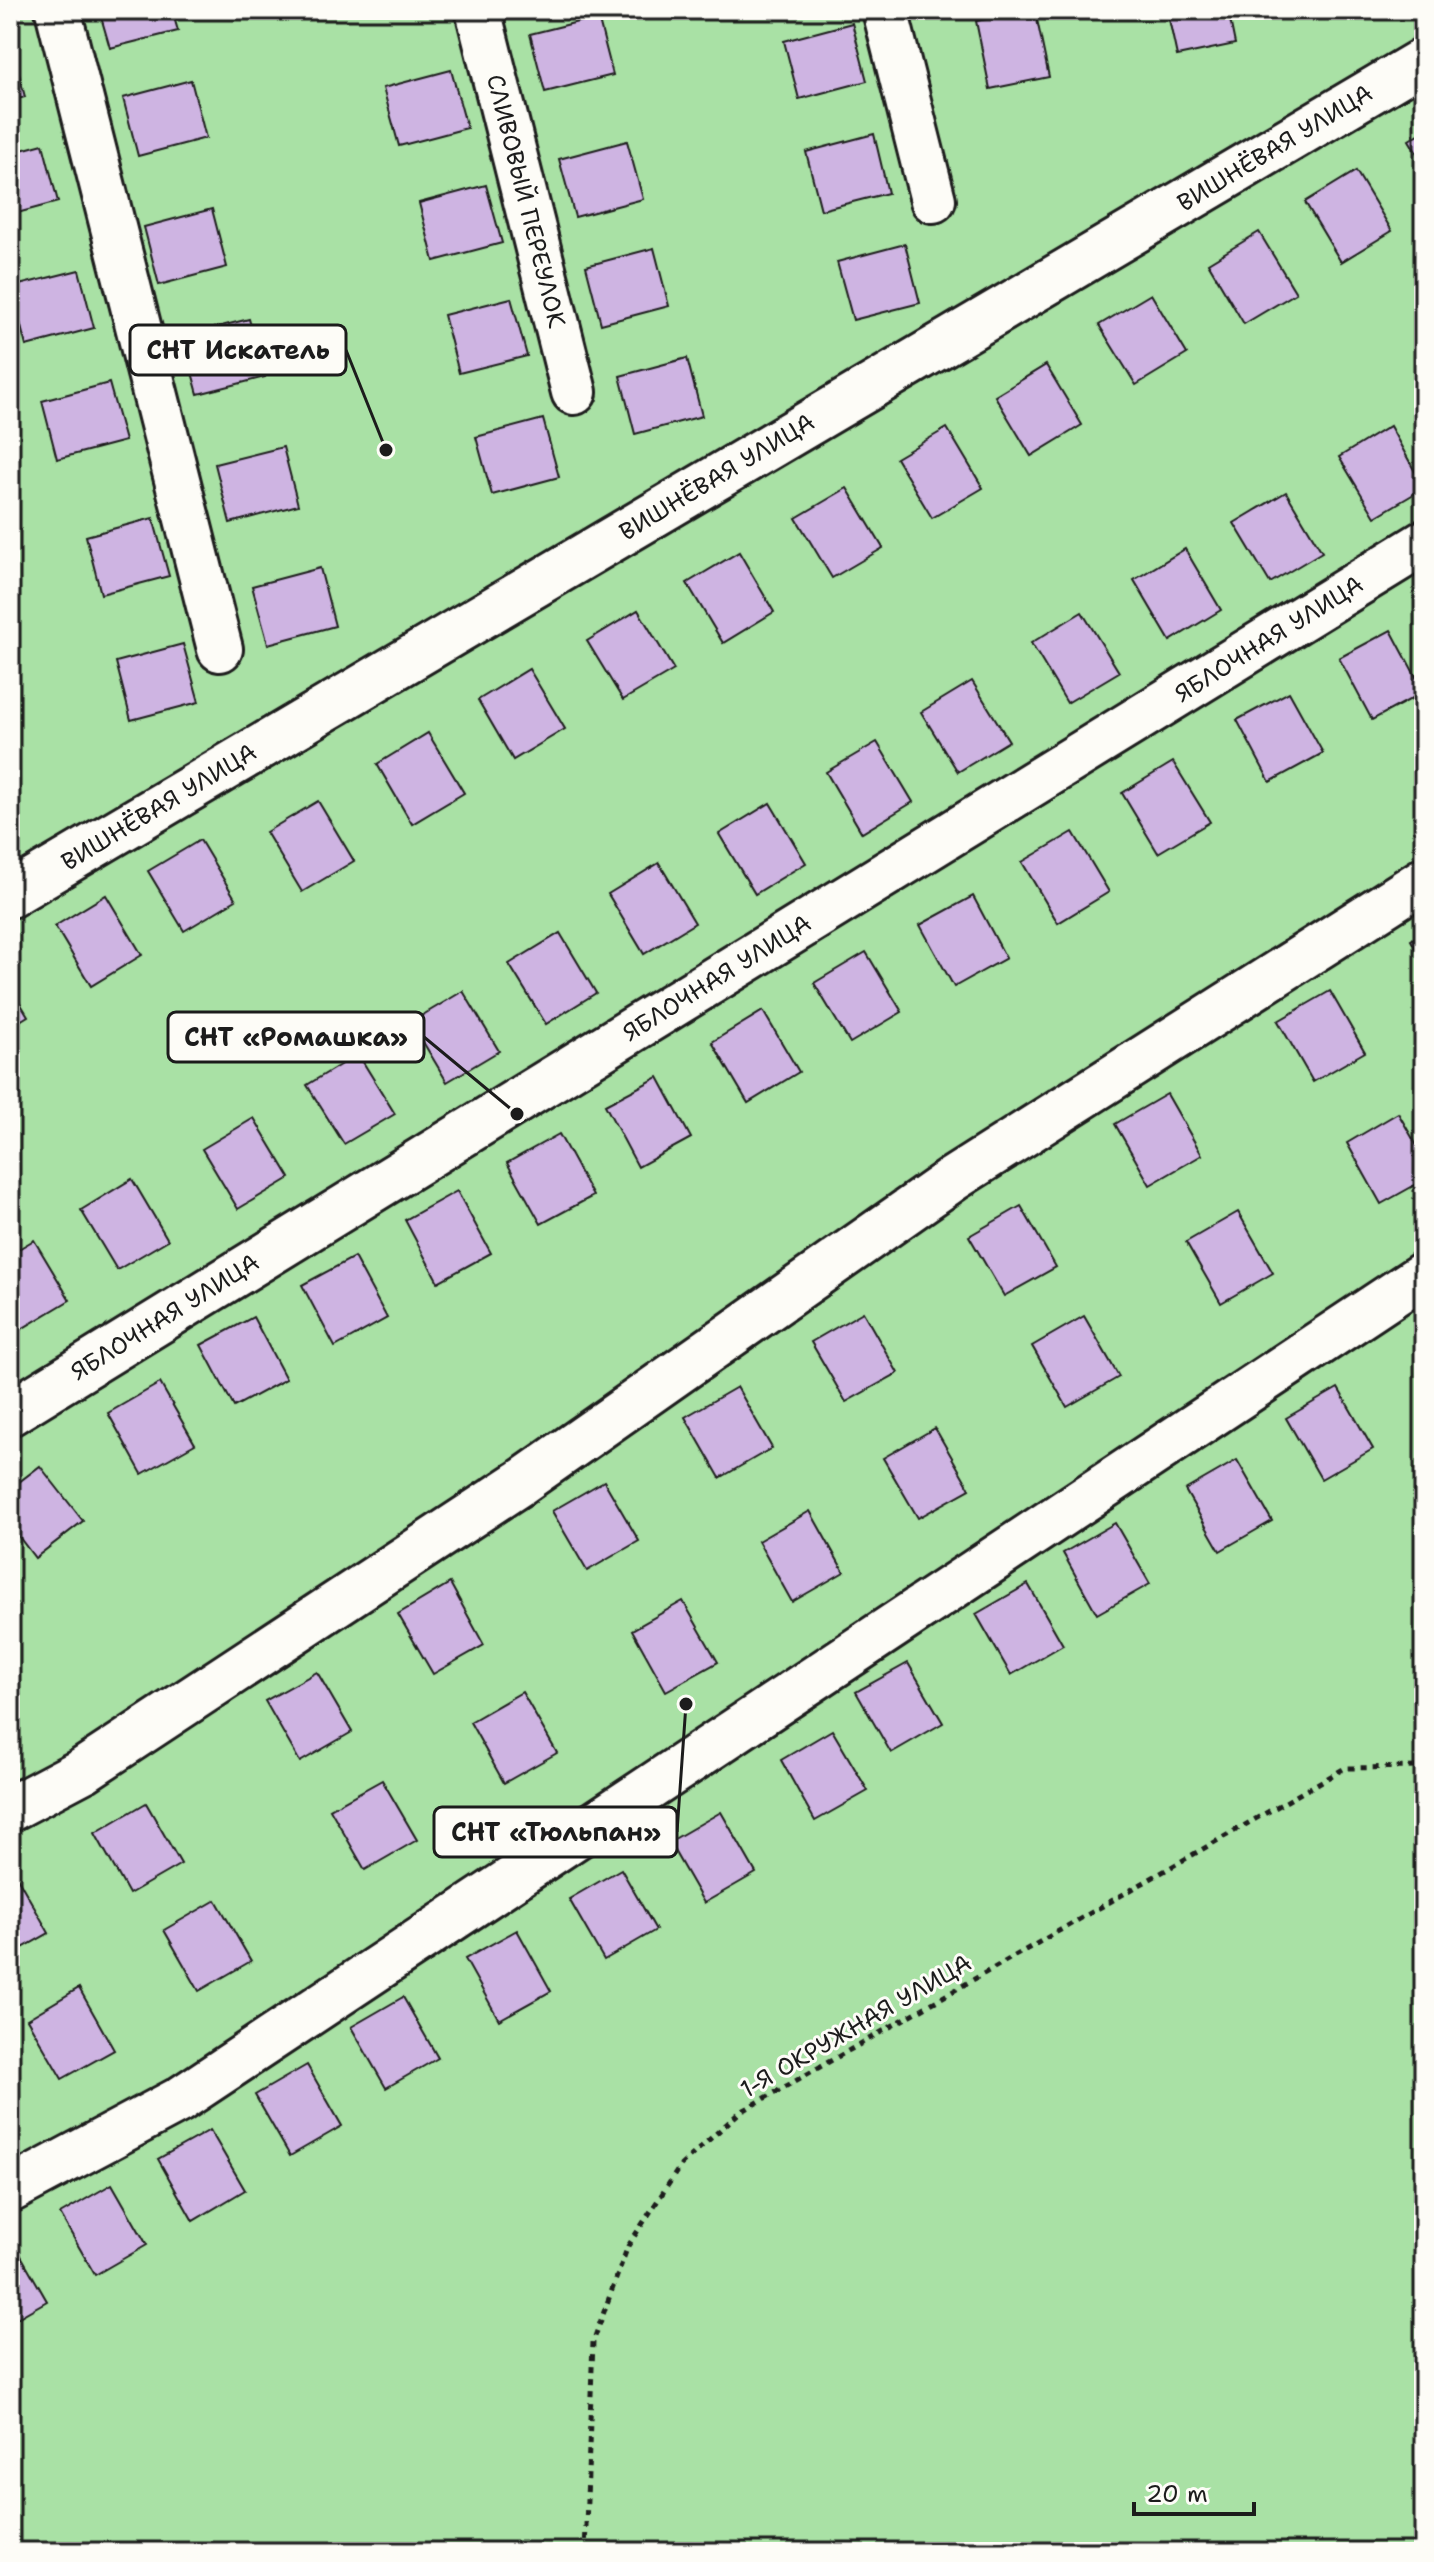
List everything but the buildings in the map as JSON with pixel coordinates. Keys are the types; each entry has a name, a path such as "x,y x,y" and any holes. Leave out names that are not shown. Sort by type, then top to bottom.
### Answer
{"street":[{"path":"58,10 220,649"},
{"name":"СЛИВОВЫЙ ПЕРЕУЛОК","path":"478,10 574,392"},
{"path":"885,10 933,200"},
{"name":"ВИШНЁВАЯ УЛИЦА","path":"10,895 1424,60"},
{"name":"ЯБЛОЧНАЯ УЛИЦА","path":"10,1413 1424,543"},
{"path":"10,1809 84,1770 520,1483 953,1179 1424,880"},
{"path":"10,2190 179,2100 1424,1274"}],"path":[{"name":"1-Я ОКРУЖНАЯ УЛИЦА","path":"585,2552 593,2342 628,2246 681,2165 739,2113 1345,1768 1424,1767"}],"green space":[{"path":"10,10 1424,10 1424,2552 10,2552"}],"place":[{"name":"СНТ Искатель","path":"386,450"},
{"name":"СНТ «Ромашка»","path":"517,1114"},
{"name":"СНТ «Тюльпан»","path":"686,1704"}]}
